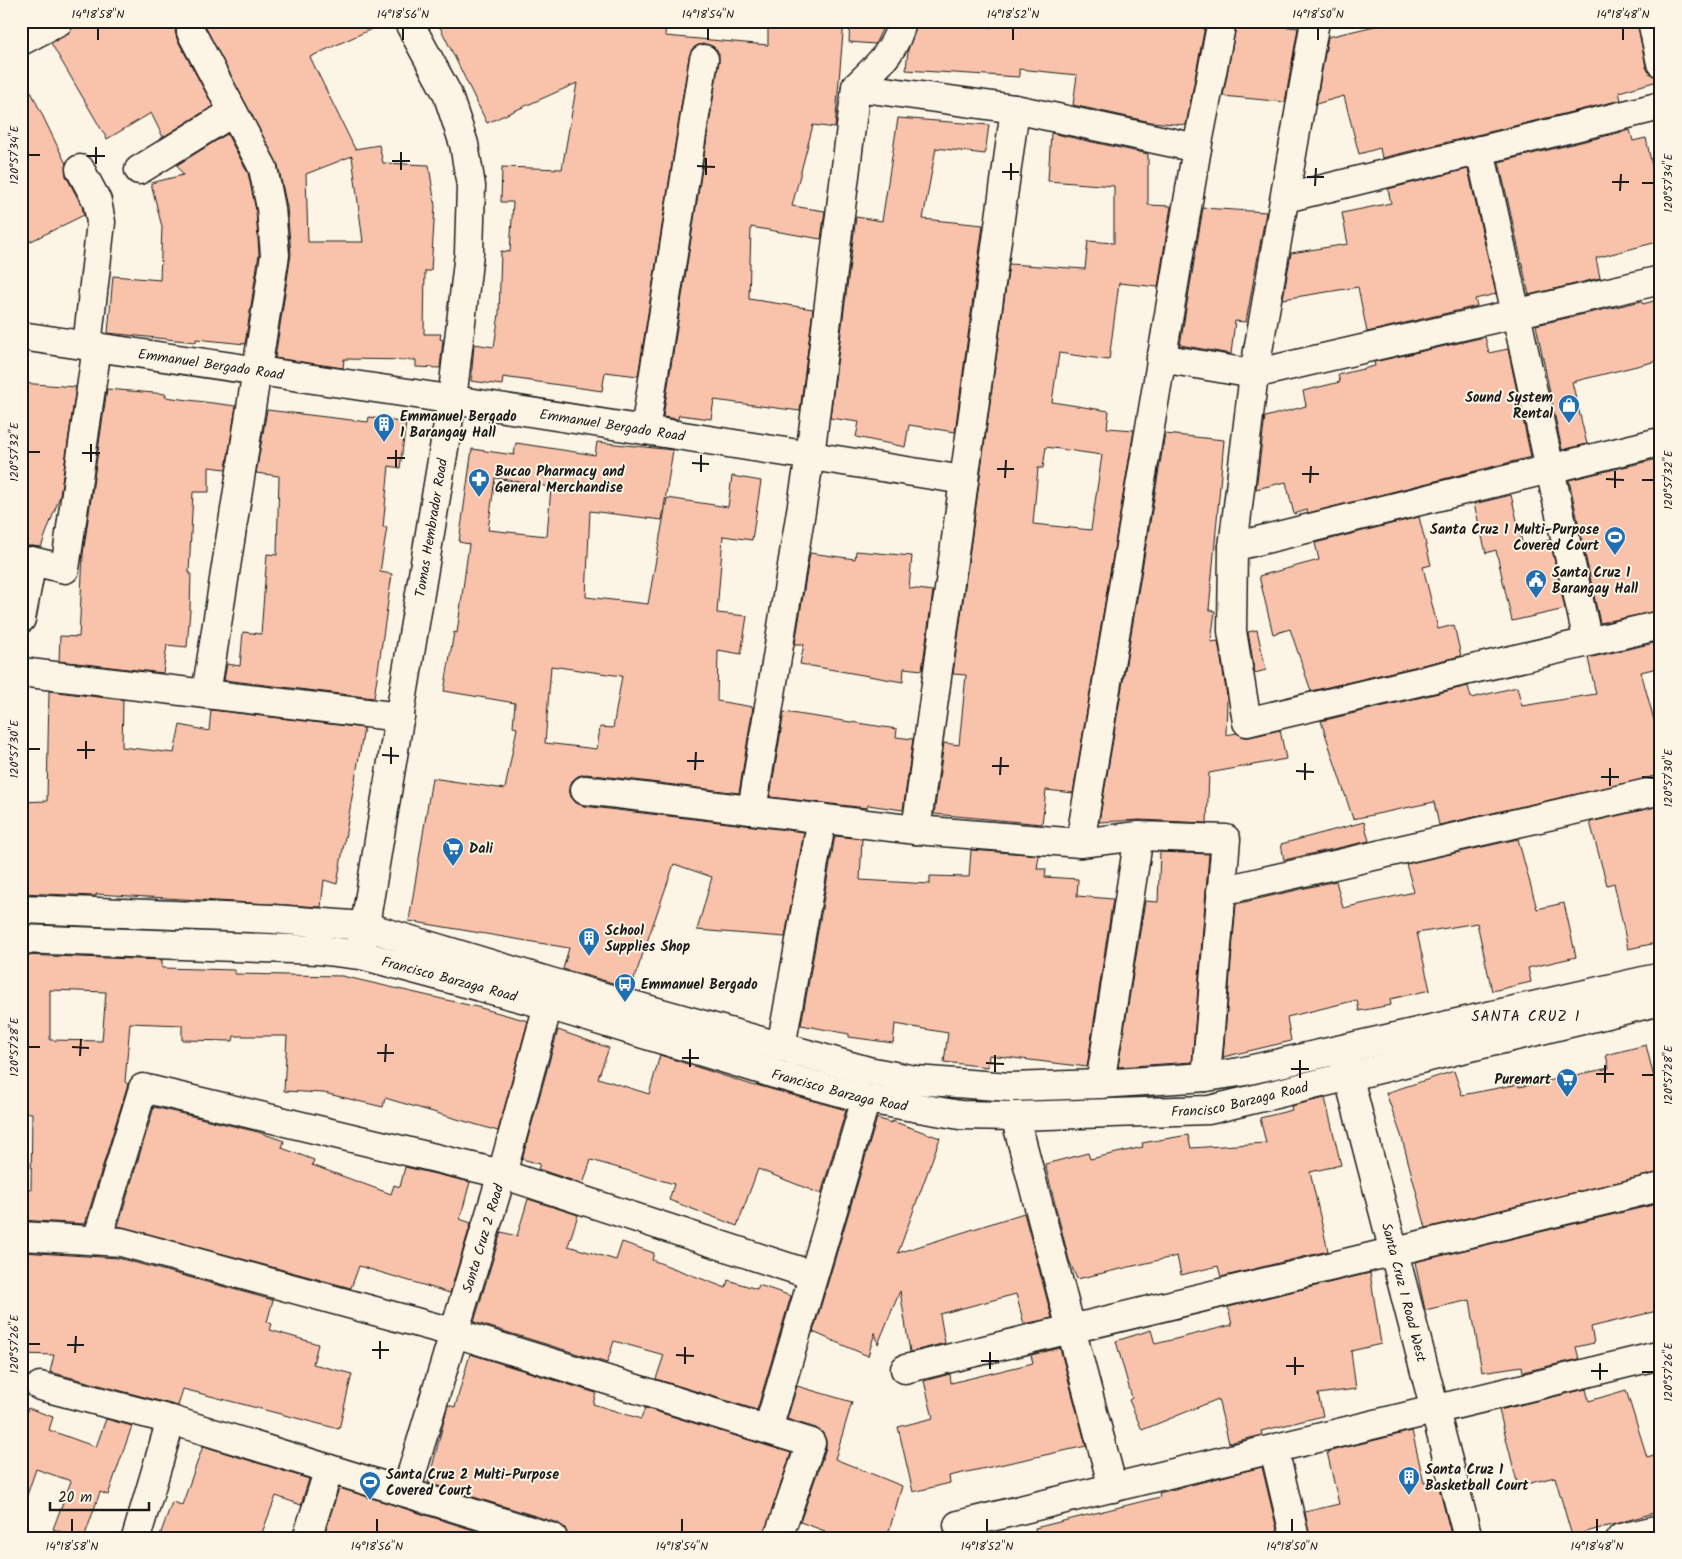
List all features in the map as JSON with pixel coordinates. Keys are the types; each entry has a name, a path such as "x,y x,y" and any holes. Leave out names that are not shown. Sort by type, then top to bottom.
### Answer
{"street":[{"path":"21,41 59,21"},
{"name":"Tomas Hembrador Road","path":"361,955 364,926 452,400 469,253 471,186 464,144 447,92 408,21"},
{"path":"752,810 810,456 856,87 889,54 899,36 902,21"},
{"path":"1080,843 1161,358 1222,21"},
{"path":"1315,21 1286,198 1254,374 1233,547 1232,631 1247,722 1661,625"},
{"path":"1652,21 1661,63"},
{"path":"191,32 263,168 271,208 274,255 206,694"},
{"path":"645,430 704,59"},
{"path":"856,87 1015,109 1198,148"},
{"path":"1286,198 1661,106"},
{"path":"916,830 1015,109"},
{"path":"139,170 233,112"},
{"path":"1480,150 1588,642"},
{"path":"21,619 32,561 66,569 92,346 101,222 96,202 80,168"},
{"path":"1161,358 1254,374 1661,280"},
{"name":"Emmanuel Bergado Road","path":"21,336 452,400 964,480"},
{"path":"1233,547 1655,443 1661,446"},
{"path":"21,672 400,717"},
{"path":"585,790 916,830 1080,843 1139,836 1226,839 1206,1077"},
{"path":"1221,891 1661,790"},
{"path":"781,1047 822,818"},
{"path":"1100,1084 1139,836"},
{"name":"Francisco Barzaga Road","path":"21,909 273,918 364,926 765,1071 866,1098 960,1115 1015,1116 1209,1110 1661,1001"},
{"name":"Francisco Barzaga Road","path":"21,938 319,950 361,955 551,994 781,1047 868,1071 915,1080 1010,1087 1100,1084 1206,1077 1240,1072 1661,977"},
{"name":"Santa Cruz 2 Road","path":"406,1492 452,1332 502,1174 551,994"},
{"name":"Santa Cruz 1 Road West","path":"1342,1048 1468,1538"},
{"path":"96,1240 143,1088 502,1174 812,1275"},
{"path":"768,1429 812,1275 866,1098"},
{"path":"1015,1116 1113,1488"},
{"path":"905,1369 1661,1187"},
{"path":"21,1236 121,1242 452,1332 812,1443 778,1538"},
{"path":"958,1525 1661,1355"},
{"path":"40,1386 171,1420 406,1492 494,1529 553,1538"},
{"path":"136,1538 171,1420"},
{"path":"1274,1449 1295,1538"},
{"path":"307,1538 329,1469"},
{"path":"1622,1538 1661,1529"}],"building":[{"path":"75,21 180,21 175,31 177,39 213,106 163,137 151,113 107,139 51,43 67,35"},
{"path":"202,21 389,21 310,57 355,149 379,145 383,163 429,165 435,206 431,271 425,271 424,334 441,334 440,339 443,340 440,368 416,367 416,360 344,359 343,368 275,358 291,254 287,207 278,165","holes":["352,156 363,242 308,242 306,174"]},
{"path":"437,21 666,21 665,36 768,45 768,21 844,21 835,128 813,125 792,206 825,211 821,239 751,227 749,299 813,309 800,411 714,400 711,419 679,415 678,419 663,417 719,61 719,54 714,47 706,44 698,45 692,49 689,57 638,376 605,372 602,391 503,377 502,385 471,381 474,344 494,347 499,314 501,251 510,252 513,202 501,202 502,167 562,169 577,83 487,123"},
{"path":"850,21 886,21 875,44 849,42"},
{"path":"917,21 943,21 992,27 993,21 1206,21 1186,125 1151,122 1073,105 1077,75 1019,69 1019,77 906,70 908,50"},
{"path":"1237,21 1298,28 1285,102 1223,96"},
{"path":"1396,21 1637,21 1646,67 1650,74 1661,78 1661,80 1619,92 1621,100 1382,158 1380,148 1359,154 1344,96 1316,104 1328,37"},
{"path":"21,71 66,164 66,176 82,206 84,215 21,246"},
{"path":"898,118 989,125 985,154 936,148 923,219 983,225 955,432 909,425 905,447 856,437 859,422 830,418 856,217 882,221"},
{"path":"1630,130 1633,141 1646,138 1661,208 1661,241 1596,258 1600,278 1529,295 1499,162"},
{"path":"1051,133 1148,154 1148,205 1171,206 1158,287 1119,283 1109,360 1059,353 1052,402 1109,411 1107,428 1134,430 1073,793 1046,790 1042,824 934,814 944,743 959,745 966,675 953,674 1009,264 1085,269 1088,241 1114,243 1114,186 1048,181","holes":["1046,447 1102,455 1091,530 1033,524 1038,468 1043,468"]},
{"path":"227,134 248,173 256,210 259,254 245,344 196,339 196,342 108,333 113,276 160,280 162,227 151,183 183,175 177,165"},
{"path":"1468,169 1496,294 1475,299 1477,306 1367,332 1358,287 1283,299 1291,253 1348,244 1342,213 1391,203 1388,189"},
{"path":"1203,208 1266,212 1246,322 1235,321 1231,354 1180,345"},
{"path":"1661,299 1661,360 1572,382 1587,444 1562,450 1536,325 1642,301 1643,304"},
{"path":"1485,337 1489,353 1508,349 1531,457 1308,513 1307,510 1294,514 1286,482 1256,489 1265,417 1306,406 1303,391 1340,382 1338,375 1375,366 1374,362"},
{"path":"21,383 76,387 60,496 41,547 28,546 21,550"},
{"path":"107,389 166,394 165,397 236,406 226,469 209,467 209,492 193,492 189,573 191,573 190,610 187,647 167,645 163,673 59,661 60,636 79,637 83,554"},
{"path":"267,410 368,422 369,417 406,423 400,468 389,466 383,527 387,527 380,572 392,574 374,698 224,680 227,664 240,666 243,632 261,634 267,554 277,555 279,476 256,473"},
{"path":"1165,434 1224,440 1209,610 1215,611 1211,642 1218,641 1227,696 1226,735 1237,733 1243,737 1250,737 1280,730 1286,759 1209,773 1207,823 1140,820 1099,822"},
{"path":"597,442 673,450 662,520 590,511 586,597 648,604 667,498 728,507 732,476 761,481 752,540 723,536 717,613 747,616 741,654 718,650 717,701 753,707 739,793 586,774 578,776 572,781 569,789 571,797 576,803 583,806 804,832 785,937 697,930 712,877 674,864 631,988 563,969 569,948 409,921 432,778 505,789 517,728 513,727 515,703 444,691 454,632 457,633 469,544 459,542 472,449 514,455 516,443 595,455","holes":["495,478 551,487 547,536 488,530","551,666 622,676 613,728 600,727 597,749 545,743"]},
{"name":"Santa Cruz 1 Multi-Purpose Covered Court","path":"1653,460 1661,461 1661,610 1600,623 1569,480"},
{"path":"1511,495 1523,546 1550,540 1565,609 1512,621 1496,550 1486,553 1474,504"},
{"path":"1419,517 1431,565 1423,567 1438,629 1454,625 1461,656 1311,691 1290,629 1273,634 1259,576 1319,560 1315,543"},
{"path":"856,551 912,556 909,588 933,591 922,670 904,668 903,682 800,664 804,644 795,644 810,553 855,559"},
{"path":"1257,630 1266,670 1255,673 1248,632"},
{"path":"1659,642 1661,667 1641,672 1661,746 1661,775 1439,825 1434,802 1353,819 1321,721 1468,686 1471,698 1517,687 1522,706 1596,694 1588,658"},
{"path":"49,691 123,700 122,747 174,753 180,725 209,731 211,710 364,728 337,884 324,880 321,907 96,894 96,896 21,893 21,802 47,801"},
{"path":"784,712 897,729 896,737 913,739 903,810 868,805 867,808 770,797"},
{"path":"1660,806 1661,942 1628,949 1614,883 1607,885 1590,822"},
{"path":"1364,822 1369,841 1284,860 1281,844"},
{"path":"835,836 862,839 860,880 930,884 930,876 969,877 971,850 1039,855 1037,869 1046,869 1045,877 1078,879 1077,896 1113,899 1087,1067 989,1055 988,1067 944,1062 948,1033 895,1024 893,1043 849,1037 849,1034 801,1025"},
{"path":"1518,839 1537,909 1564,903 1576,957 1528,968 1531,982 1492,991 1477,923 1417,933 1430,990 1390,999 1391,1005 1359,1011 1357,1000 1287,1017 1291,1041 1223,1057 1236,904 1336,881 1343,908 1414,892 1406,864"},
{"path":"1160,852 1209,854 1192,1062 1118,1067 1145,901 1158,902"},
{"path":"21,955 162,960 162,968 235,970 235,974 342,976 477,1007 528,1021 498,1131 385,1098 383,1107 324,1093 284,1091 287,1036 234,1036 233,1041 182,1040 182,1025 130,1023 125,1082 128,1084 85,1224 21,1220 21,1190 31,1190 32,1113 21,1112","holes":["50,990 106,992 102,1041 50,1040"]},
{"path":"558,1030 609,1048 598,1078 649,1094 660,1055 755,1086 846,1110 821,1194 758,1169 737,1226 669,1200 674,1184 591,1160 583,1184 538,1169 540,1164 522,1159"},
{"path":"1646,1045 1661,1106 1661,1172 1426,1228 1401,1135 1386,1093 1454,1071 1462,1095 1519,1084 1519,1087 1609,1068 1606,1055"},
{"path":"1325,1098 1341,1165 1310,1172 1328,1251 1221,1277 1218,1266 1181,1275 1177,1256 1077,1279 1069,1260 1045,1164 1088,1153 1090,1159 1143,1147 1142,1143 1188,1135 1191,1148 1266,1143 1260,1118 1292,1110 1291,1106"},
{"path":"154,1107 258,1132 284,1141 282,1148 314,1160 312,1165 391,1194 394,1185 400,1187 405,1167 470,1182 460,1219 471,1223 450,1293 359,1266 351,1288 118,1226"},
{"path":"877,1118 891,1123 892,1121 940,1138 898,1253 1024,1213 1052,1318 1024,1324 1016,1294 940,1314 945,1343 910,1352 900,1291 878,1344 875,1332 868,1356 813,1332"},
{"path":"528,1199 578,1215 568,1246 616,1260 622,1242 654,1253 652,1260 726,1288 728,1280 757,1289 759,1285 791,1296 757,1410 656,1379 664,1355 614,1341 607,1363 474,1322 501,1232 517,1236"},
{"path":"1661,1203 1661,1310 1591,1327 1594,1343 1576,1347 1579,1359 1523,1372 1522,1366 1482,1372 1470,1300 1425,1310 1415,1262"},
{"path":"21,1252 118,1258 273,1300 267,1322 272,1324 270,1330 318,1344 313,1364 352,1374 339,1429 183,1389 178,1406 50,1372 54,1355 21,1354"},
{"path":"1370,1273 1381,1344 1351,1351 1356,1389 1318,1394 1323,1416 1261,1431 1262,1435 1229,1443 1218,1399 1142,1430 1129,1400 1132,1398 1116,1341 1151,1330 1155,1344 1232,1325 1228,1307"},
{"path":"1060,1348 1086,1446 949,1476 950,1483 913,1492 898,1427 933,1418 924,1381 950,1374 951,1383 1033,1363 1031,1355"},
{"path":"470,1354 596,1393 593,1404 641,1419 645,1408 791,1453 763,1538 568,1538 565,1528 558,1523 428,1483 448,1405 455,1407"},
{"path":"797,1386 852,1402 835,1459 902,1486 887,1538 823,1538 825,1531 800,1522 826,1448 826,1440 823,1433 816,1428 787,1419"},
{"path":"1586,1389 1589,1401 1626,1390 1647,1457 1661,1453 1661,1511 1572,1536 1555,1477 1518,1486 1499,1410"},
{"path":"28,1408 53,1417 49,1430 96,1447 106,1419 132,1426 108,1495 100,1492 84,1538 78,1538 53,1529 71,1481 36,1469 26,1498 21,1498 21,1420 23,1421"},
{"path":"1412,1431 1424,1483 1437,1480 1452,1538 1310,1538 1305,1512 1339,1504 1327,1452"},
{"path":"203,1446 309,1479 301,1505 276,1496 260,1538 159,1538 172,1502 182,1505"},
{"path":"1262,1467 1279,1538 1036,1538 1035,1528 1160,1497 1159,1493"},
{"name":"Santa Cruz 2 Multi-Purpose Covered Court","path":"339,1488 499,1538 323,1538"}],"place":[{"name":"Sound System Rental","path":"1569,424"},
{"name":"Emmanuel Bergado 1 Barangay Hall","path":"384,443"},
{"name":"Bucao Pharmacy and General Merchandise","path":"479,498"},
{"name":"Santa Cruz 1 Multi-Purpose Covered Court","path":"1615,556"},
{"name":"Santa Cruz 1 Barangay Hall","path":"1536,599"},
{"name":"Dali","path":"453,867"},
{"name":"School Supplies Shop","path":"589,957"},
{"name":"Emmanuel Bergado","path":"625,1003"},
{"name":"Puremart","path":"1567,1098"},
{"name":"Santa Cruz 1 Basketball Court","path":"1409,1496"},
{"name":"Santa Cruz 2 Multi-Purpose Covered Court","path":"370,1501"}],"district":[{"name":"SANTA CRUZ 1","path":"1526,1016"}]}
